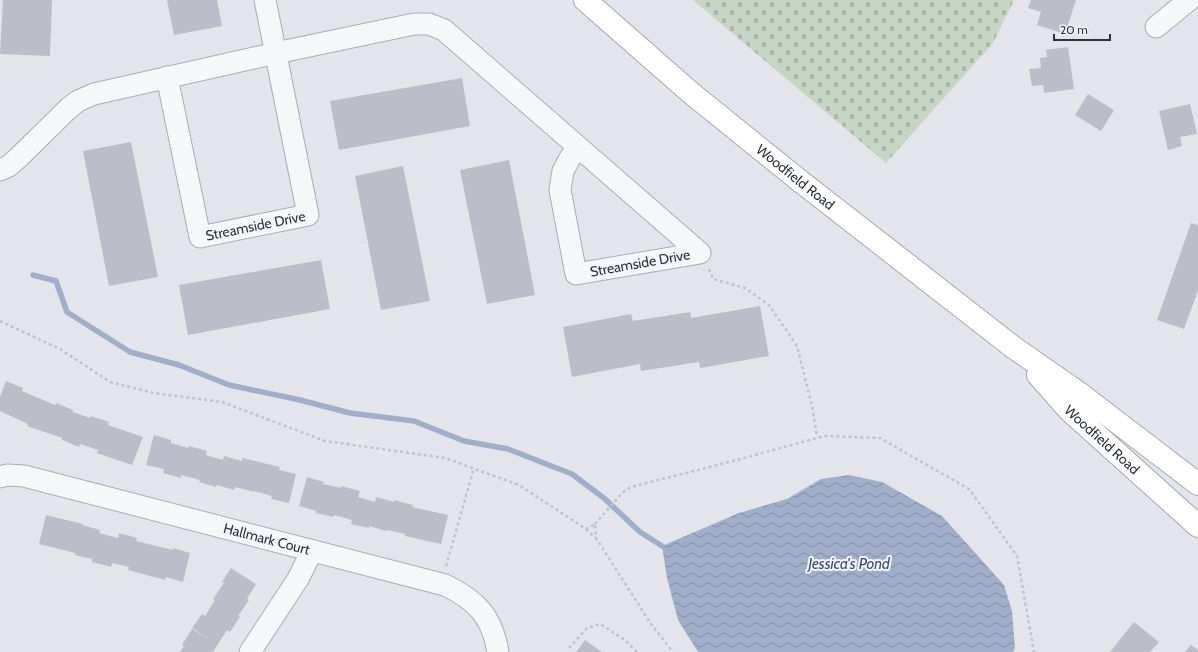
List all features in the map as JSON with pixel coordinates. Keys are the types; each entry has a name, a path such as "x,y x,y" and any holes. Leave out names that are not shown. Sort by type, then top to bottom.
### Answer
{"main road":[{"name":"Woodfield Road","path":"584,0 691,93 800,181 1013,347 1079,393 1198,484"},
{"name":"Woodfield Road","path":"1013,347 1069,410 1198,526"}],"street":[{"path":"265,0 276,53"},
{"path":"1156,28 1189,0"},
{"name":"Streamside Drive","path":"0,170 8,166 19,157 46,129 78,101 94,94 414,24 429,24 444,30 700,253"},
{"name":"Streamside Drive","path":"167,77 200,237 308,215 276,53"},
{"name":"Streamside Drive","path":"578,147 563,171 560,190 576,274 700,253"},
{"name":"Hallmark Court","path":"0,477 7,475 24,476 441,584 461,593 477,606 488,621 496,641 498,652"},
{"path":"250,652 298,579 312,550"}],"path":[{"path":"700,253 713,279 745,288 770,305 797,346 812,406 817,437"},
{"path":"0,321 60,349 110,382 154,393 222,402 325,441 445,458 519,486 586,529 596,538 651,624 673,652"},
{"path":"586,529 595,524 623,492 631,487 737,460 817,437 880,438 968,489 1016,556 1034,652"},
{"path":"441,584 474,468"},
{"path":"595,524 596,538"},
{"path":"569,648 587,628 600,624 625,640 637,652"}],"green space":[{"path":"693,0 1014,0 993,43 886,163"}],"water":[{"name":"Jessica's Pond","path":"849,475 882,482 942,516 1004,585 1012,611 1015,648 1013,652 698,652 678,620 667,578 662,546 739,513 787,499 821,479"}],"building":[{"path":"3,0 52,0 50,56 0,54"},
{"path":"167,0 217,0 222,26 174,35"},
{"path":"1031,0 1076,0 1065,34 1037,25 1041,12 1028,8"},
{"path":"1068,47 1074,89 1044,93 1043,85 1032,86 1029,69 1041,68 1040,58 1047,57 1046,50"},
{"path":"462,78 470,126 339,150 330,101"},
{"path":"1088,94 1114,110 1101,131 1075,115"},
{"path":"1190,104 1197,134 1180,137 1182,146 1168,150 1159,111"},
{"path":"131,142 158,277 109,286 83,151"},
{"path":"509,160 535,295 487,304 460,170"},
{"path":"403,166 430,301 381,310 355,176"},
{"path":"1191,223 1198,225 1198,290 1184,329 1157,320"},
{"path":"321,260 330,309 188,335 179,285"},
{"path":"760,306 769,356 700,368 699,362 641,371 640,364 572,377 563,327 631,314 633,321 690,312 691,318"},
{"path":"6,381 23,388 22,391 55,405 56,403 73,410 73,412 90,418 91,416 109,422 108,425 143,437 132,465 97,453 98,450 80,444 79,447 62,440 62,438 27,426 28,424 0,411 0,397"},
{"path":"154,435 171,440 171,443 207,451 206,455 223,460 224,456 242,461 242,458 280,467 279,470 296,474 289,503 271,499 272,496 254,491 235,487 234,490 217,485 216,487 199,482 200,480 181,475 181,478 163,473 164,469 146,465"},
{"path":"307,477 324,482 323,484 341,488 341,486 360,491 358,497 375,502 376,497 394,502 394,500 413,505 412,507 448,515 441,544 369,526 369,528 351,524 352,520 334,515 333,517 316,513 316,511 299,506"},
{"path":"46,515 83,524 82,525 100,530 99,533 118,538 119,533 137,538 136,541 190,553 183,582 166,577 165,580 128,570 129,567 112,563 111,567 92,562 92,559 75,555 75,553 39,544"},
{"path":"231,568 256,584 247,599 249,600 238,616 240,617 230,632 227,630 213,652 180,652 184,646 182,645 192,629 211,641 192,628 202,614 205,616 215,600 213,599 224,583 222,582"},
{"path":"1134,622 1159,642 1150,652 1110,652"},
{"path":"585,640 602,652 576,652"},
{"path":"1191,645 1198,650 1198,652 1185,652"}],"waterway":[{"path":"33,275 56,281 67,312 130,352 179,365 229,385 300,400 350,413 414,421 464,441 508,449 572,474 605,499 640,532 662,546"}]}
